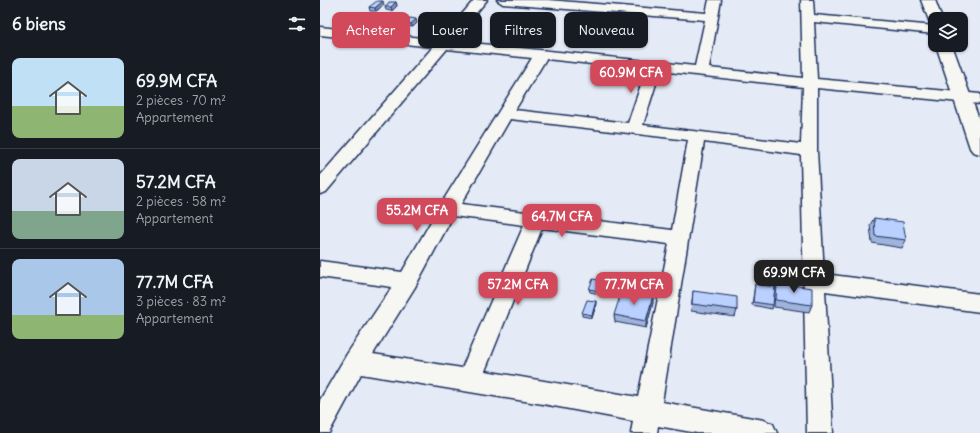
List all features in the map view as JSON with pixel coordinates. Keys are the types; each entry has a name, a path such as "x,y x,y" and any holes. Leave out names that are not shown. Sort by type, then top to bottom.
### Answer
{"street":[{"path":"471,12 481,0"},
{"path":"503,0 569,2 711,17"},
{"path":"701,71 714,0"},
{"path":"928,0 932,12"},
{"path":"820,433 809,151 810,83 808,9 928,29"},
{"path":"320,31 418,42"},
{"path":"320,188 439,48"},
{"path":"472,48 980,99"},
{"path":"947,52 980,148"},
{"path":"320,424 355,362 408,281 448,209 541,55"},
{"path":"634,129 654,67"},
{"path":"506,114 697,136 809,151"},
{"path":"647,422 697,136"},
{"path":"448,209 680,238"},
{"path":"469,380 536,219"},
{"path":"320,269 408,281"},
{"path":"815,281 980,303"},
{"path":"355,362 469,380 647,422 764,433"}],"building":[{"path":"377,1 383,1 375,8 369,7"},
{"path":"389,2 396,2 391,7 385,7"},
{"path":"410,18 416,19 411,24"},
{"path":"874,218 903,222 906,240 875,236"},
{"path":"593,279 603,281 599,291 589,289"},
{"path":"777,283 812,288 812,305 776,300"},
{"path":"755,284 775,287 773,305 753,302"},
{"path":"622,290 653,296 646,321 614,315"},
{"path":"693,291 737,297 737,310 692,304"},
{"path":"587,300 596,301 592,315 582,313"}]}
